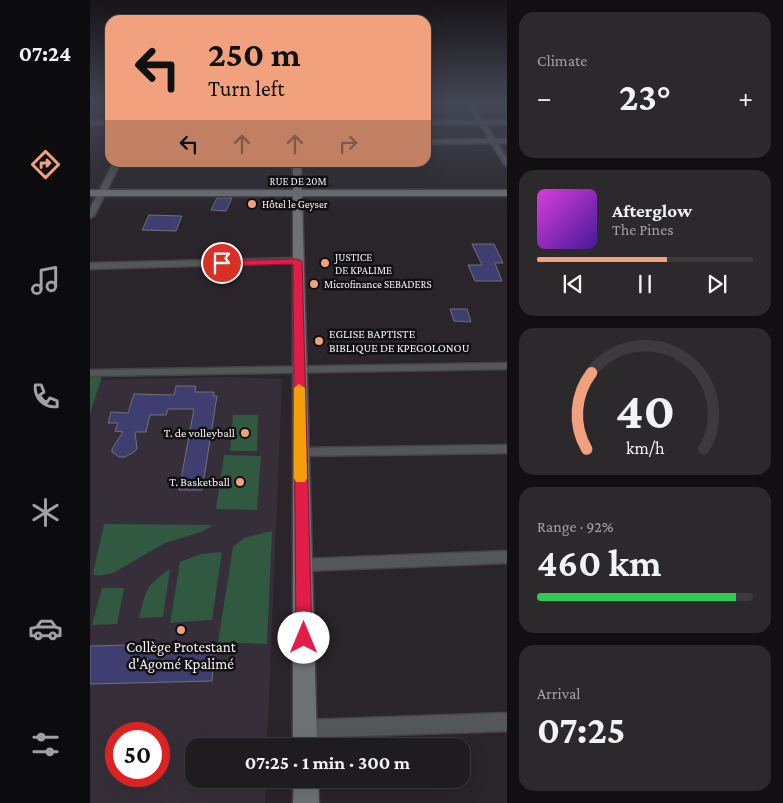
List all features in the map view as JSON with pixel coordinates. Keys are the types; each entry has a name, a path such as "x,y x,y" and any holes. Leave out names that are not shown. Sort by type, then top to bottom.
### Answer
{"main road":[{"path":"297,167 305,738"},
{"name":"RUE DE 20M","path":"90,193 507,193"},
{"path":"306,788 306,803"}],"street":[{"path":"431,142 507,141"},
{"path":"493,142 507,164"},
{"path":"90,216 115,167"},
{"path":"90,266 297,261"},
{"path":"90,373 507,366"},
{"path":"300,452 507,450"},
{"path":"303,565 507,557"},
{"path":"305,738 507,722"}],"shaded area":[{"name":"Collège Protestant d'Agomé Kpalimé","path":"228,377 282,379 267,738 185,738 185,788 266,788 265,803 90,803 90,380"}],"green space":[{"path":"90,376 102,376 90,414"},
{"name":"T. de volleyball","path":"233,415 258,415 257,451 230,451"},
{"name":"T. Basketball","path":"224,455 261,456 257,510 216,509"},
{"path":"104,524 214,525 201,532 165,543 113,573 99,576 93,574"},
{"path":"272,531 267,644 218,642 233,547 244,538"},
{"path":"222,552 212,620 170,623 180,562 201,554"},
{"path":"170,569 163,617 139,618 148,589"},
{"path":"102,588 124,588 117,624 92,625"}],"building":[{"path":"217,198 232,198 226,211 211,210"},
{"path":"149,215 182,216 176,231 142,230"},
{"path":"472,244 494,244 503,263 495,263 502,281 475,281 468,265 482,265"},
{"path":"450,309 467,309 471,322 454,321"},
{"path":"176,386 196,386 195,392 214,392 213,396 217,396 202,490 179,490 194,409 168,409 166,415 150,415 146,432 135,432 137,449 134,452 125,457 119,457 112,452 123,432 115,431 118,423 108,423 111,412 128,413 134,394 174,395"},
{"path":"215,643 212,681 90,684 90,646"}],"slow traffic":[{"path":"299,388 301,478"}],"place":[{"name":"Hôtel le Geyser","path":"252,204"},
{"name":"JUSTICE DE KPALIME","path":"325,263"},
{"name":"Microfinance SEBADERS","path":"314,284"},
{"name":"EGLISE BAPTISTE BIBLIQUE DE KPEGOLONOU","path":"319,341"},
{"name":"T. de volleyball","path":"245,433"},
{"name":"T. Basketball","path":"240,482"},
{"name":"Collège Protestant d'Agomé Kpalimé","path":"181,630"}],"route":[{"path":"222,263 297,261 304,638"}]}
